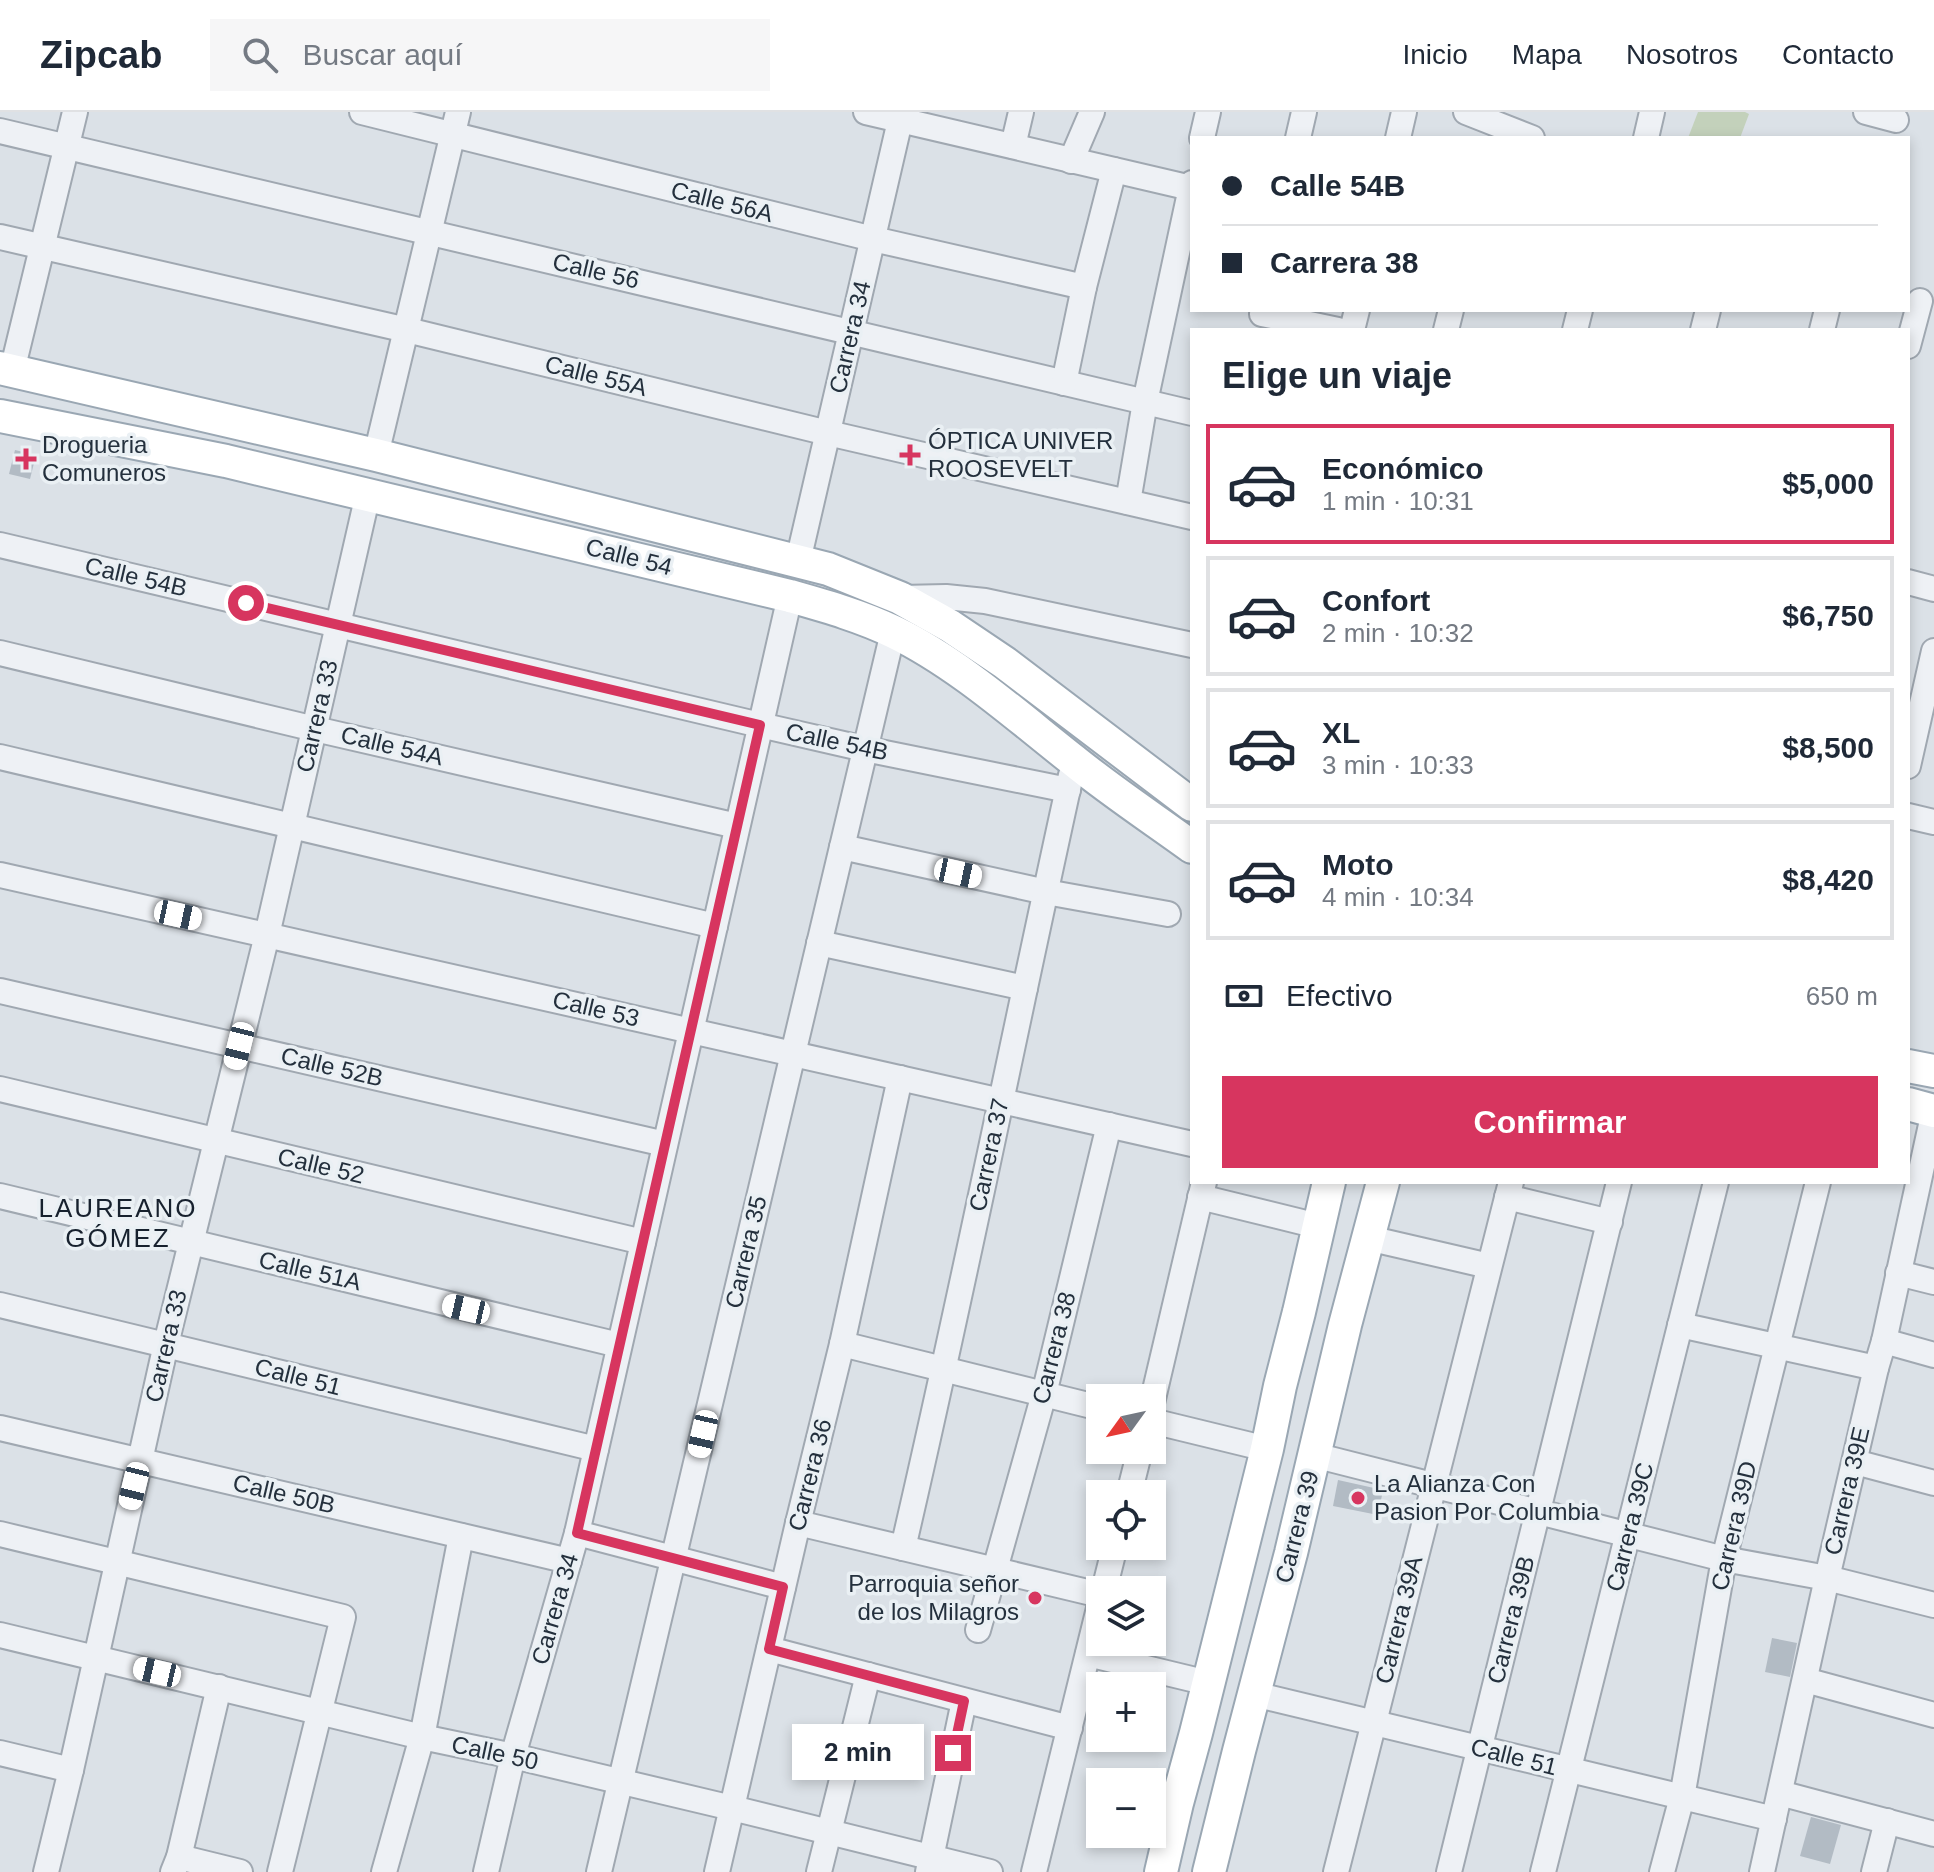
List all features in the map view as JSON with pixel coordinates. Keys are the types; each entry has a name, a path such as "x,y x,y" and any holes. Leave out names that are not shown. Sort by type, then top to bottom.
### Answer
{"main road":[{"name":"Calle 54","path":"6,369 376,455 828,569 900,598 950,626 1005,663 1190,803"},
{"name":"Calle 54","path":"1,419 226,461 790,596 846,613 923,648 1035,728 1071,776 1190,846"},
{"path":"1910,1066 1934,1071"},
{"path":"1910,1105 1934,1111"},
{"name":"Carrera 39","path":"1161,1872 1267,1449 1328,1184"},
{"name":"Carrera 39","path":"1209,1872 1382,1184"},
{"path":"1299,1312 1301,1327 1316,1340 1336,1337 1345,1325"},
{"path":"1280,1386 1292,1376 1308,1375 1324,1388 1326,1404"},
{"path":"1196,1733 1199,1752 1214,1763 1224,1763 1239,1751"},
{"path":"1177,1803 1186,1790 1194,1786 1209,1788 1221,1799 1223,1815"}],"street":[{"path":"6,369 42,247 75,112"},
{"name":"Calle 56A","path":"362,112 456,123 873,239 1084,287"},
{"path":"866,112 901,116 1071,161 1190,185"},
{"path":"1013,146 1021,112"},
{"path":"1071,161 1092,112"},
{"path":"1202,136 1208,112"},
{"path":"1298,136 1304,112"},
{"path":"1398,136 1404,112"},
{"path":"1466,112 1494,131 1521,136"},
{"path":"1646,136 1652,112"},
{"path":"1866,112 1896,120"},
{"name":"Carrera 34","path":"798,561 901,116"},
{"path":"376,455 456,123"},
{"name":"Calle 56","path":"0,131 1190,413"},
{"path":"1064,383 1084,287 1114,170"},
{"path":"1128,502 1145,402 1190,190"},
{"name":"Calle 55A","path":"0,237 407,330 828,433 1190,517"},
{"path":"1910,339 1921,301"},
{"path":"1261,318 1325,328"},
{"name":"Carrera 33","path":"46,1872 166,1344 267,935 368,494"},
{"name":"Calle 54B","path":"0,545 865,749 1071,776"},
{"path":"1910,583 1934,589"},
{"name":"Carrera 34","path":"486,1872 513,1756 577,1533 790,596"},
{"path":"900,598 946,597 985,601 1190,645"},
{"name":"Carrera 35","path":"599,1872 893,632"},
{"path":"1910,757 1934,651"},
{"name":"Calle 54A","path":"0,653 737,826"},
{"path":"0,757 715,926"},
{"name":"Carrera 37","path":"903,1548 945,1369 1071,776"},
{"path":"1910,816 1934,822"},
{"path":"842,847 1046,892 1168,914"},
{"name":"Calle 53","path":"0,875 1190,1144"},
{"path":"819,943 1025,988"},
{"name":"Calle 52B","path":"0,991 665,1144"},
{"name":"Carrera 36","path":"717,1872 842,1344 900,1078"},
{"name":"Calle 52","path":"0,1089 643,1242"},
{"name":"Carrera 39E","path":"1762,1872 1934,1111"},
{"name":"Carrera 38","path":"978,1630 1044,1394 1109,1125"},
{"name":"Carrera 39B","path":"1449,1872 1619,1184"},
{"name":"Carrera 39C","path":"1543,1872 1715,1184"},
{"name":"Carrera 39D","path":"1662,1872 1682,1797 1724,1559 1818,1184"},
{"path":"1156,1384 1202,1190 1318,1226"},
{"path":"1509,1190 1610,1222"},
{"name":"Carrera 39A","path":"1336,1872 1509,1190"},
{"name":"Calle 51A","path":"0,1196 619,1345"},
{"path":"1368,1238 1489,1266"},
{"path":"1898,1273 1934,1282"},
{"name":"Calle 51","path":"0,1305 596,1449"},
{"path":"1680,1325 1876,1368"},
{"path":"1884,1341 1934,1355"},
{"path":"842,1344 1086,1404"},
{"path":"1166,1424 1267,1449"},
{"name":"Calle 50B","path":"0,1428 569,1561"},
{"path":"1314,1455 1724,1559 1827,1578 1934,1605"},
{"path":"1855,1462 1934,1483"},
{"path":"798,1523 1086,1592"},
{"path":"577,1533 783,1587"},
{"path":"0,1534 343,1617 280,1872"},
{"path":"384,1872 422,1737 461,1536"},
{"name":"Calle 50","path":"0,1635 732,1808 829,1833 930,1865 990,1872"},
{"path":"769,1649 1070,1728"},
{"path":"1034,1872 1088,1656"},
{"path":"1096,1656 1208,1683"},
{"path":"819,1872 868,1675"},
{"path":"1805,1680 1934,1715"},
{"path":"219,1687 176,1864 240,1872"},
{"name":"Calle 51","path":"1254,1694 1774,1819"},
{"path":"930,1865 964,1701"},
{"path":"0,1753 71,1770"},
{"path":"1780,1793 1934,1834"},
{"path":"1874,1872 1887,1821"}],"green space":[{"path":"1698,112 1749,114 1741,136 1689,136"}],"building":[{"path":"15,450 36,455 30,479 9,474"},
{"name":"La Alianza Con Pasion Por Columbia","path":"1338,1480 1383,1490 1378,1515 1333,1506"},
{"path":"1772,1638 1797,1643 1790,1677 1765,1672"},
{"path":"1811,1817 1841,1825 1830,1864 1800,1856"}],"place":[{"name":"ÓPTICA UNIVER ROOSEVELT","path":"910,455"},
{"name":"Drogueria Comuneros","path":"26,459"},
{"name":"La Alianza Con Pasion Por Columbia","path":"1358,1498"},
{"name":"Parroquia señor de los Milagros","path":"1035,1598"}],"district":[{"name":"LAUREANO GÓMEZ","path":"118,1223"}],"route":[{"path":"246,603 760,725 577,1533 783,1587 769,1649 964,1701 953,1753"}]}
